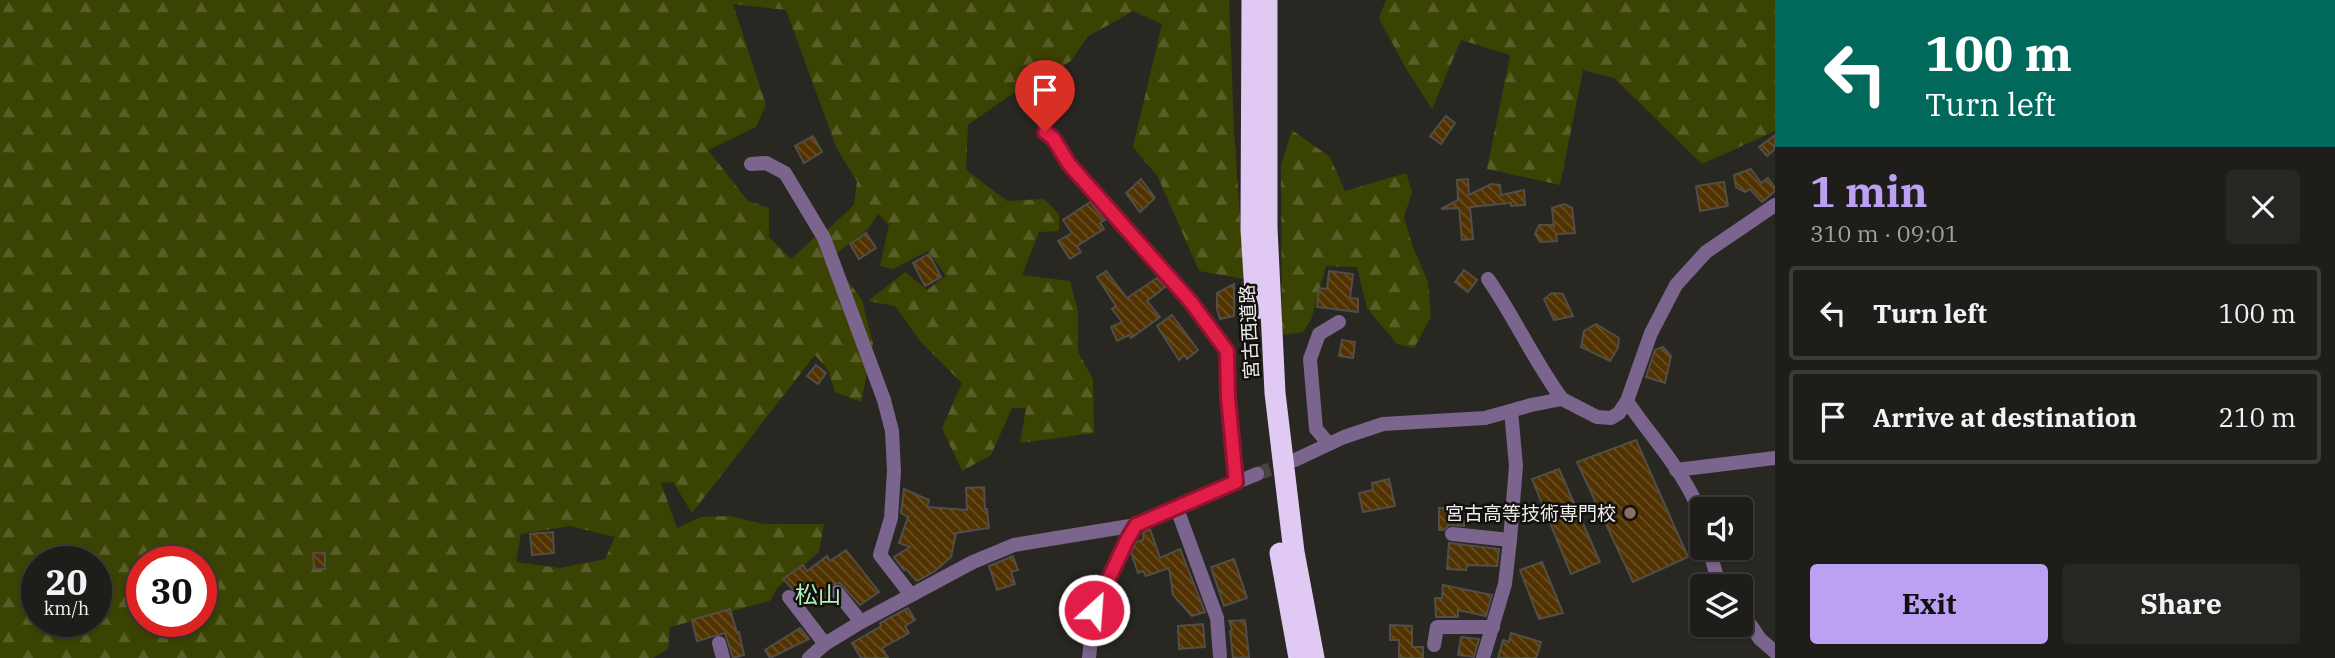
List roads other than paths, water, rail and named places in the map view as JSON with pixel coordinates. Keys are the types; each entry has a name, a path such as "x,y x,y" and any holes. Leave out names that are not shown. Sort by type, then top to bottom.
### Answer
{"highway":[{"name":"宮古西道路","path":"1252,0 1251,229 1261,393 1280,551 1299,658"},
{"name":"宮古西道路","path":"1267,0 1267,228 1275,393 1294,552 1314,658"}],"street":[{"path":"1045,132 1053,138 1069,164 1191,302 1227,351 1228,397 1236,482"},
{"path":"751,164 766,163 785,173 824,238 857,323 860,341 884,400 892,431 894,471 891,518 880,555 911,595"},
{"path":"1488,279 1506,304 1550,384 1562,400 1597,417 1611,418 1619,413 1628,401 1651,333 1676,285 1706,252 1775,205"},
{"path":"1329,444 1316,429 1310,359 1319,334 1339,322"},
{"path":"1295,460 1383,424 1485,418 1562,400"},
{"path":"1628,401 1663,448 1692,497"},
{"path":"1483,658 1505,584 1510,540 1516,466 1511,411"},
{"path":"1676,470 1775,458"},
{"path":"808,658 861,622 973,562 1014,545 1136,525 1257,474"},
{"path":"1176,506 1217,618 1220,656"},
{"path":"1089,658 1094,610 1136,525"},
{"path":"1452,534 1510,540"},
{"path":"837,592 861,622"},
{"path":"789,597 825,644"},
{"path":"1434,645 1437,627 1493,627"},
{"path":"1753,629 1760,639 1773,647"},
{"path":"719,642 723,658"}],"tunnel":[{"path":"1257,474 1290,462"}],"place":[{"name":"宮古高等技術専門校","path":"1630,513"}],"district":[{"name":"松山","path":"818,594"}]}
